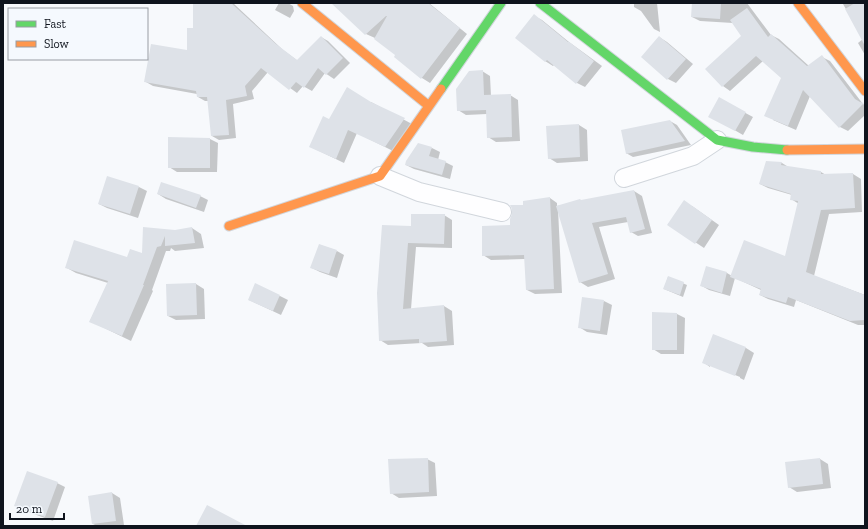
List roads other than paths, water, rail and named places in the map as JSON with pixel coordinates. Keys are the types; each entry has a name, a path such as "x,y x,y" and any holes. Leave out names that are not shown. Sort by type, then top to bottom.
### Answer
{"street":[{"path":"302,3 429,106"},
{"path":"229,226 380,176 501,3"},
{"path":"540,3 717,140 736,145 791,149 865,149"},
{"path":"798,3 865,91"},
{"path":"624,178 693,156 717,140"},
{"path":"380,176 419,192 502,212"}]}
